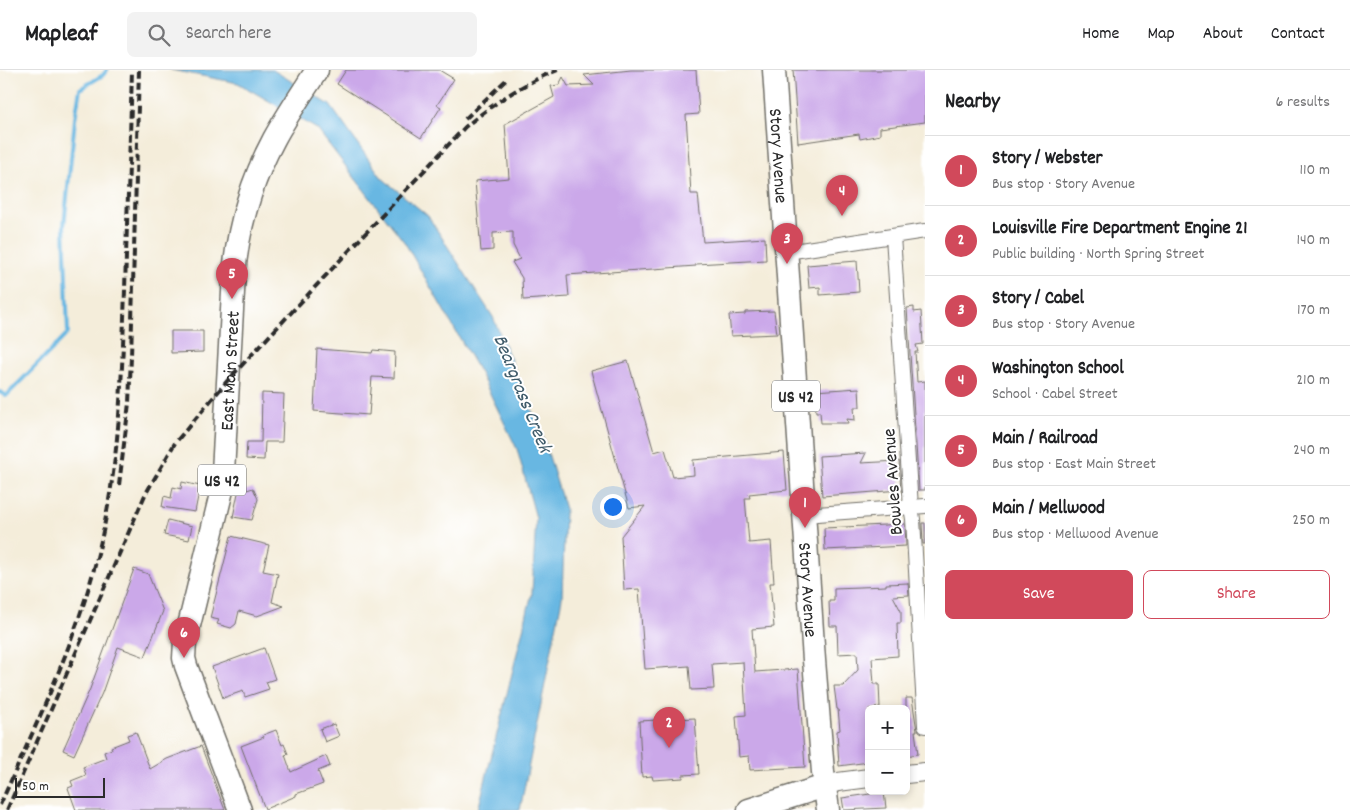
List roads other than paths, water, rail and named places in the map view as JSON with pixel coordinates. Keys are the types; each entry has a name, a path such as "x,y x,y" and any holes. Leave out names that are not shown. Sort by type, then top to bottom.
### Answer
{"main road":[{"name":"Story Avenue","path":"774,70 820,743 828,810"},
{"name":"East Main Street","path":"240,810 184,658 185,642 222,490 236,253 241,227 264,160 285,120 312,78"},
{"path":"749,810 825,786"}],"street":[{"path":"787,252 925,231"},
{"name":"Bowles Avenue","path":"894,236 925,726"},
{"path":"804,515 925,506"},
{"path":"910,774 925,772"},
{"path":"825,786 838,782 865,779"}],"water":[{"name":"Beargrass Creek","path":"171,70 273,70 330,105 382,178 428,216 493,317 544,440 565,509 562,598 520,810 478,810 532,593 536,518 517,449 481,375 405,243 317,129 238,83"}],"waterway":[{"path":"0,392 6,396 68,333 64,226 75,119 80,89 103,75 107,70"}],"railway":[{"path":"0,805 44,706 71,639 93,571 108,506 113,475 121,383 132,70"},
{"path":"119,485 129,403 139,70"},
{"path":"7,810 145,495 175,443 228,380 465,127 509,95 533,81 558,70"},
{"path":"465,119 506,80"}],"place":[{"name":"Washington School","path":"842,216"},
{"name":"Story / Cabel","path":"787,264"},
{"name":"Main / Railroad","path":"232,299"},
{"name":"Story / Webster","path":"805,528"},
{"name":"Main / Mellwood","path":"184,658"},
{"name":"Louisville Fire Department Engine 21","path":"669,748"}]}
